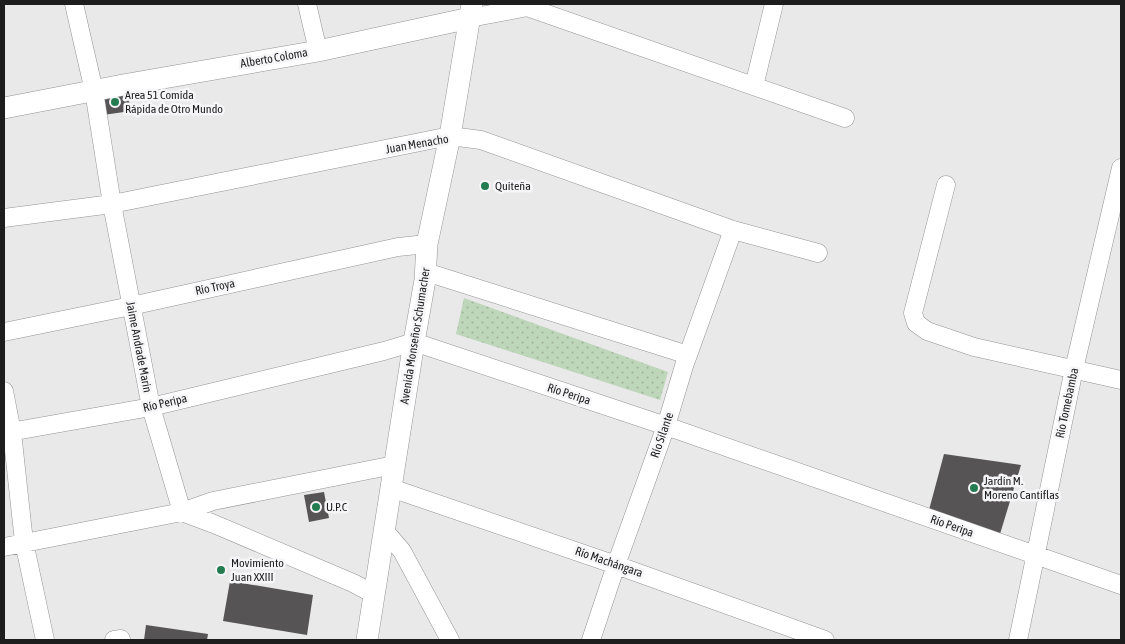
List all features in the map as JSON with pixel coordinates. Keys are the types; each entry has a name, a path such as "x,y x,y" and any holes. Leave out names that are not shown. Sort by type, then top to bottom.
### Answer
{"street":[{"name":"Jaime Andrade Marin","path":"74,4 94,91 112,204 151,407 182,512"},
{"path":"307,4 318,51"},
{"path":"754,86 774,4"},
{"name":"Alberto Coloma","path":"4,108 318,51 471,11 535,6"},
{"path":"535,6 845,118"},
{"name":"Avenida Monseñor Schumacher","path":"367,640 426,272 427,244 450,136 471,11"},
{"name":"Juan Menacho","path":"4,218 112,204 450,136 481,140 733,230 818,253"},
{"name":"Río Tomebamba","path":"1018,640 1074,369 1121,168"},
{"path":"946,185 913,313 916,323 927,331 974,347 1121,380"},
{"name":"Río Silante","path":"591,640 666,426 688,355 733,230"},
{"name":"Río Troya","path":"4,332 389,249 427,244"},
{"path":"426,272 688,355"},
{"name":"Río Peripa","path":"8,432 151,407 384,351 414,342 666,426 1121,585"},
{"path":"4,391 24,542 44,640"},
{"path":"4,547 182,512 213,501 394,465"},
{"name":"Río Machángara","path":"391,488 616,565 825,640"},
{"path":"182,512 353,583 374,594"},
{"path":"384,530 402,551 450,640"}],"green space":[{"path":"464,298 668,372 660,400 456,334"}],"building":[{"name":"Area 51 Comida Rápida de Otro Mundo","path":"127,89 131,111 103,115 99,93"},
{"name":"Jardín M. Moreno Cantiflas","path":"944,454 1021,465 1000,534 929,510"},
{"name":"U.P.C","path":"324,492 329,518 309,522 304,495"},
{"path":"230,581 313,595 307,635 223,621"},
{"path":"146,625 208,634 207,640 144,640"}],"place":[{"name":"Area 51 Comida Rápida de Otro Mundo","path":"115,102"},
{"name":"Quiteña","path":"485,186"},
{"name":"Jardín M. Moreno Cantiflas","path":"974,488"},
{"name":"U.P.C","path":"316,507"},
{"name":"Movimiento Juan XXIII","path":"221,570"}]}
